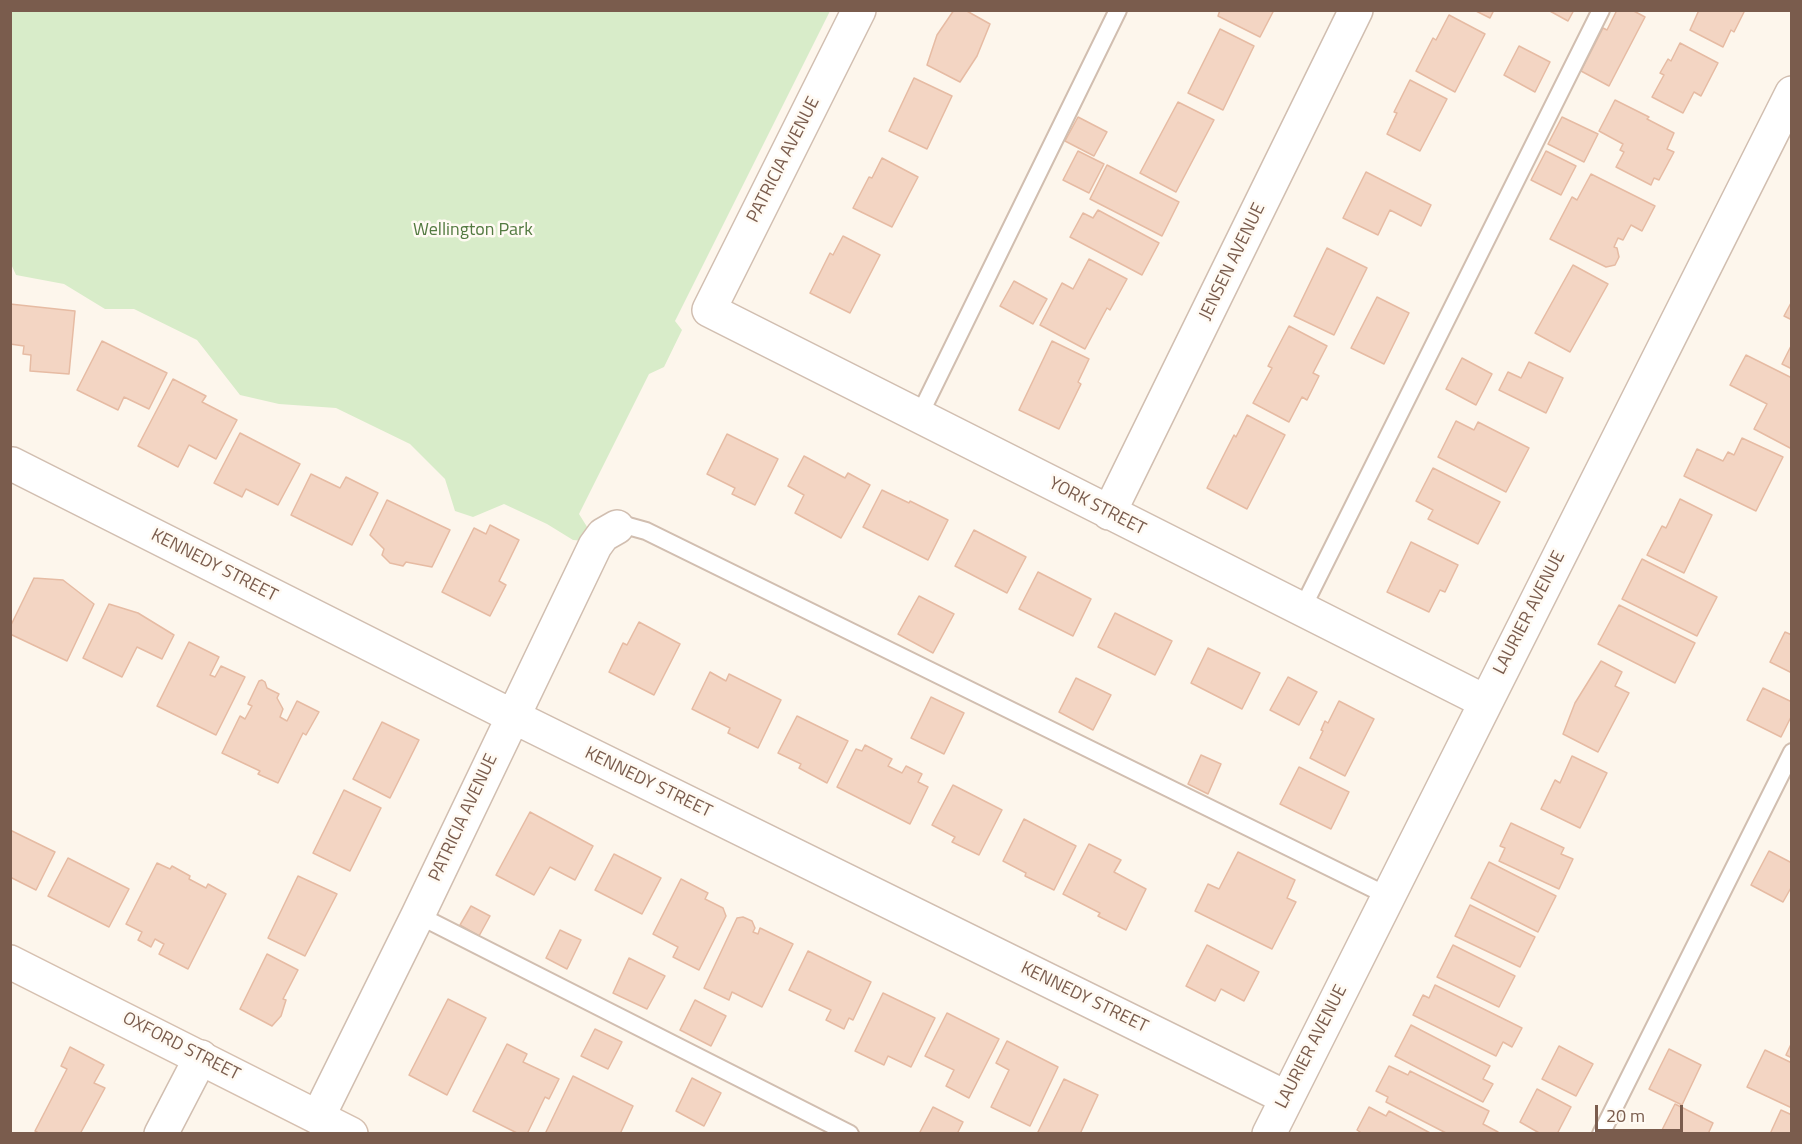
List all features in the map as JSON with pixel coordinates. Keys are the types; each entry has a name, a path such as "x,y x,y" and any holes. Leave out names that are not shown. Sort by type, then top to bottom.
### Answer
{"street":[{"name":"PATRICIA AVENUE","path":"709,310 859,10"},
{"name":"JENSEN AVENUE","path":"1109,513 1356,10"},
{"name":"LAURIER AVENUE","path":"1269,1134 1791,93"},
{"name":"YORK STREET","path":"709,310 1486,702"},
{"name":"KENNEDY STREET","path":"12,464 512,717 1287,1098"},
{"name":"PATRICIA AVENUE","path":"318,1117 418,915 594,546 603,535 618,527"},
{"name":"OXFORD STREET","path":"10,962 351,1134"},
{"path":"161,1134 201,1057"}],"lane":[{"path":"919,416 1118,10"},
{"path":"1302,609 1601,10"},
{"path":"618,527 627,526 646,531 1388,896"},
{"path":"1601,1134 1791,752"},
{"path":"418,915 850,1134"}],"green space":[{"name":"Wellington Park","path":"11,11 830,11 675,321 682,330 664,367 649,374 579,514 589,530 585,541 573,540 547,524 504,504 473,517 455,511 445,479 410,444 336,408 279,404 240,395 197,340 134,309 105,309 64,284 16,275 11,264"}],"building":[{"path":"954,10 965,10 990,24 977,56 960,82 927,65 937,35"},
{"path":"1220,10 1274,10 1260,37 1218,16"},
{"path":"1474,10 1494,10 1490,18"},
{"path":"1548,10 1574,10 1568,21"},
{"path":"1617,10 1632,10 1645,17 1609,86 1581,71 1603,28 1607,30"},
{"path":"1699,10 1745,10 1734,32 1731,30 1723,47 1690,30"},
{"path":"1449,15 1485,34 1455,92 1416,71 1433,38 1436,40"},
{"path":"1220,29 1254,46 1223,110 1188,93"},
{"path":"1680,43 1718,63 1701,96 1694,92 1683,113 1652,97 1664,75 1660,73 1668,59 1671,61"},
{"path":"1519,46 1550,62 1535,92 1504,75"},
{"path":"914,78 952,96 927,149 889,131"},
{"path":"1410,80 1447,99 1420,151 1387,134 1397,113 1394,112"},
{"path":"1615,100 1674,133 1667,149 1674,152 1659,180 1654,178 1651,185 1616,167 1624,152 1620,150 1623,144 1599,131"},
{"path":"1178,102 1214,120 1176,192 1140,173"},
{"path":"1078,117 1107,132 1094,156 1065,141"},
{"path":"1562,117 1598,134 1584,162 1548,144"},
{"path":"1078,151 1104,164 1089,193 1063,180"},
{"path":"1546,151 1576,166 1561,195 1531,180"},
{"path":"882,158 918,177 892,227 853,208"},
{"path":"1107,165 1179,202 1162,236 1090,199"},
{"path":"1366,172 1431,205 1421,226 1390,210 1378,235 1343,218"},
{"path":"1591,174 1655,206 1642,231 1631,225 1623,240 1618,238 1614,247 1617,248 1619,257 1615,265 1606,267 1550,239 1572,197 1577,200"},
{"path":"1098,210 1159,243 1142,275 1070,237 1083,213 1093,218"},
{"path":"843,236 880,255 850,313 810,293 830,253 833,255"},
{"path":"1327,248 1367,268 1334,335 1294,316"},
{"path":"1089,259 1127,279 1110,310 1107,308 1085,349 1040,325 1062,283 1073,289"},
{"path":"1573,265 1608,284 1570,352 1535,333"},
{"path":"1014,281 1047,299 1033,324 1000,306"},
{"path":"1377,297 1409,313 1384,364 1351,348"},
{"path":"1792,301 1792,320 1784,316"},
{"path":"10,304 75,311 69,374 30,371 31,355 23,354 24,346 10,344"},
{"path":"1289,326 1327,346 1313,373 1319,376 1307,400 1302,397 1289,422 1253,403 1272,368 1268,366"},
{"path":"102,341 167,373 149,409 124,397 118,410 77,390"},
{"path":"1052,341 1089,359 1078,382 1081,384 1059,429 1019,410"},
{"path":"1792,344 1792,369 1782,364"},
{"path":"1746,355 1792,378 1792,449 1754,429 1767,404 1730,385"},
{"path":"1462,358 1492,374 1476,405 1446,389"},
{"path":"1529,362 1563,378 1546,413 1499,390 1508,372 1521,378"},
{"path":"173,379 206,396 202,402 237,420 216,459 189,445 178,467 138,446"},
{"path":"1247,415 1285,435 1247,509 1207,488"},
{"path":"1456,421 1474,430 1478,422 1529,448 1506,492 1438,457"},
{"path":"240,433 300,464 278,505 246,489 242,497 214,483"},
{"path":"727,434 778,459 755,505 732,494 735,488 707,474"},
{"path":"1742,438 1783,457 1756,511 1684,476 1697,449 1723,461 1728,452 1734,455"},
{"path":"804,456 845,478 848,473 870,485 841,538 795,513 804,495 788,486"},
{"path":"1433,468 1500,502 1478,544 1428,519 1433,510 1416,501"},
{"path":"311,474 340,488 346,477 378,493 352,545 291,515"},
{"path":"882,490 948,520 928,560 863,527"},
{"path":"1680,499 1712,515 1684,573 1647,555 1662,526 1666,528"},
{"path":"387,500 450,530 432,567 406,562 403,566 390,563 382,555 384,549 370,535"},
{"path":"490,525 519,540 499,581 506,585 490,616 442,592 474,528 486,534"},
{"path":"974,530 1026,557 1007,593 955,566"},
{"path":"1411,542 1458,565 1445,592 1440,590 1429,612 1387,592"},
{"path":"1642,559 1717,597 1697,636 1622,599"},
{"path":"1038,572 1091,599 1073,636 1019,609"},
{"path":"34,578 63,580 94,604 67,661 10,634 10,627"},
{"path":"919,596 954,614 933,653 898,634"},
{"path":"109,604 138,613 174,635 162,659 137,647 122,677 83,658"},
{"path":"1619,605 1695,643 1675,683 1598,644"},
{"path":"1115,613 1172,641 1155,675 1098,647"},
{"path":"639,622 680,644 654,695 609,672 623,643 627,645"},
{"path":"1785,632 1792,635 1792,673 1770,662"},
{"path":"189,642 219,657 210,675 215,677 221,666 245,677 216,735 157,706"},
{"path":"1208,648 1260,673 1242,709 1191,683"},
{"path":"1601,661 1622,672 1615,686 1629,693 1598,752 1563,734 1575,703"},
{"path":"710,672 726,681 729,674 781,700 758,748 728,733 730,728 692,709"},
{"path":"1288,677 1317,692 1299,725 1270,710"},
{"path":"1076,678 1111,695 1093,730 1059,712"},
{"path":"262,680 267,688 279,694 277,698 283,709 280,717 287,721 297,701 319,712 306,735 303,733 278,783 258,774 260,771 222,753 240,716 245,719 252,706 248,704 259,681"},
{"path":"1763,688 1792,702 1792,715 1781,737 1747,720"},
{"path":"931,697 964,713 944,754 911,738"},
{"path":"1339,701 1374,719 1345,776 1310,758 1323,731 1321,730 1325,721 1328,723"},
{"path":"797,716 848,741 827,783 799,768 801,764 778,753"},
{"path":"382,722 419,740 390,798 353,779"},
{"path":"865,745 892,759 888,766 902,773 906,766 922,774 918,782 928,787 910,824 837,787 856,749 862,751"},
{"path":"1201,755 1221,764 1208,794 1188,784"},
{"path":"1572,756 1607,773 1580,828 1541,809 1555,780 1560,783"},
{"path":"1299,767 1349,792 1331,829 1280,804"},
{"path":"953,785 1002,810 979,855 952,842 955,837 932,825"},
{"path":"344,790 381,808 350,871 313,853"},
{"path":"530,812 593,846 575,880 550,867 534,895 496,875"},
{"path":"1024,819 1076,846 1054,890 1025,876 1026,873 1003,861"},
{"path":"1511,823 1564,848 1561,854 1573,859 1559,889 1499,861 1505,848 1500,846"},
{"path":"10,830 55,852 36,890 10,877"},
{"path":"1089,844 1121,860 1114,872 1146,889 1126,930 1098,916 1100,913 1063,894"},
{"path":"1769,851 1792,863 1792,886 1783,902 1751,885"},
{"path":"1238,852 1295,880 1287,898 1296,902 1272,949 1195,911 1208,884 1219,889"},
{"path":"614,854 661,878 642,914 595,890"},
{"path":"68,858 129,889 109,927 48,896"},
{"path":"1489,862 1556,896 1538,932 1471,898"},
{"path":"157,863 170,869 172,866 206,888 208,884 226,894 188,969 159,954 164,944 155,939 151,947 138,940 142,932 126,924"},
{"path":"298,876 337,894 305,956 268,938"},
{"path":"681,879 708,893 705,899 723,908 726,916 699,970 673,957 678,947 653,934"},
{"path":"1470,905 1535,937 1520,967 1455,936"},
{"path":"471,906 490,916 479,936 460,925"},
{"path":"743,917 752,921 755,928 753,932 758,934 760,928 793,944 762,1007 732,992 729,1000 704,988 737,918"},
{"path":"560,930 581,940 567,969 546,958"},
{"path":"1207,945 1259,972 1244,1001 1221,989 1215,1001 1186,986"},
{"path":"1453,945 1515,976 1499,1007 1437,977"},
{"path":"808,951 871,982 853,1020 849,1018 844,1029 826,1020 831,1010 789,990"},
{"path":"267,954 298,970 283,999 286,1000 281,1016 272,1026 240,1009"},
{"path":"629,958 665,976 647,1009 613,993"},
{"path":"1435,985 1522,1028 1512,1047 1503,1042 1496,1056 1413,1015 1423,995 1429,998"},
{"path":"883,993 935,1018 911,1067 888,1056 884,1065 855,1051"},
{"path":"448,999 486,1018 447,1095 409,1075"},
{"path":"695,1000 726,1016 711,1046 680,1030"},
{"path":"947,1013 999,1039 969,1098 946,1086 954,1070 925,1056"},
{"path":"1411,1025 1490,1066 1483,1079 1493,1084 1483,1102 1395,1056"},
{"path":"595,1029 622,1042 608,1069 581,1056"},
{"path":"1007,1041 1058,1067 1030,1126 991,1107 1009,1070 996,1063"},
{"path":"1792,1042 1792,1058 1786,1055"},
{"path":"507,1044 527,1054 523,1062 559,1079 549,1099 545,1097 527,1134 519,1134 473,1111"},
{"path":"1559,1046 1593,1064 1576,1096 1542,1079"},
{"path":"70,1047 104,1065 94,1083 105,1088 80,1134 40,1134 35,1131 67,1069 61,1066"},
{"path":"1669,1049 1701,1065 1682,1105 1649,1089"},
{"path":"1765,1050 1792,1063 1792,1108 1747,1087"},
{"path":"1389,1066 1408,1075 1410,1071 1489,1111 1483,1124 1498,1132 1497,1134 1448,1134 1386,1102 1388,1097 1376,1091"},
{"path":"573,1076 633,1106 620,1134 545,1134"},
{"path":"692,1078 721,1093 704,1126 676,1111"},
{"path":"1064,1079 1098,1095 1080,1134 1037,1134"},
{"path":"1537,1089 1571,1107 1557,1134 1541,1134 1520,1122"},
{"path":"1675,1104 1713,1123 1708,1134 1660,1134"},
{"path":"933,1107 963,1122 957,1134 919,1134"},
{"path":"1369,1107 1386,1116 1389,1111 1432,1134 1363,1134 1357,1130"},
{"path":"1781,1110 1792,1115 1792,1134 1770,1134"}]}
